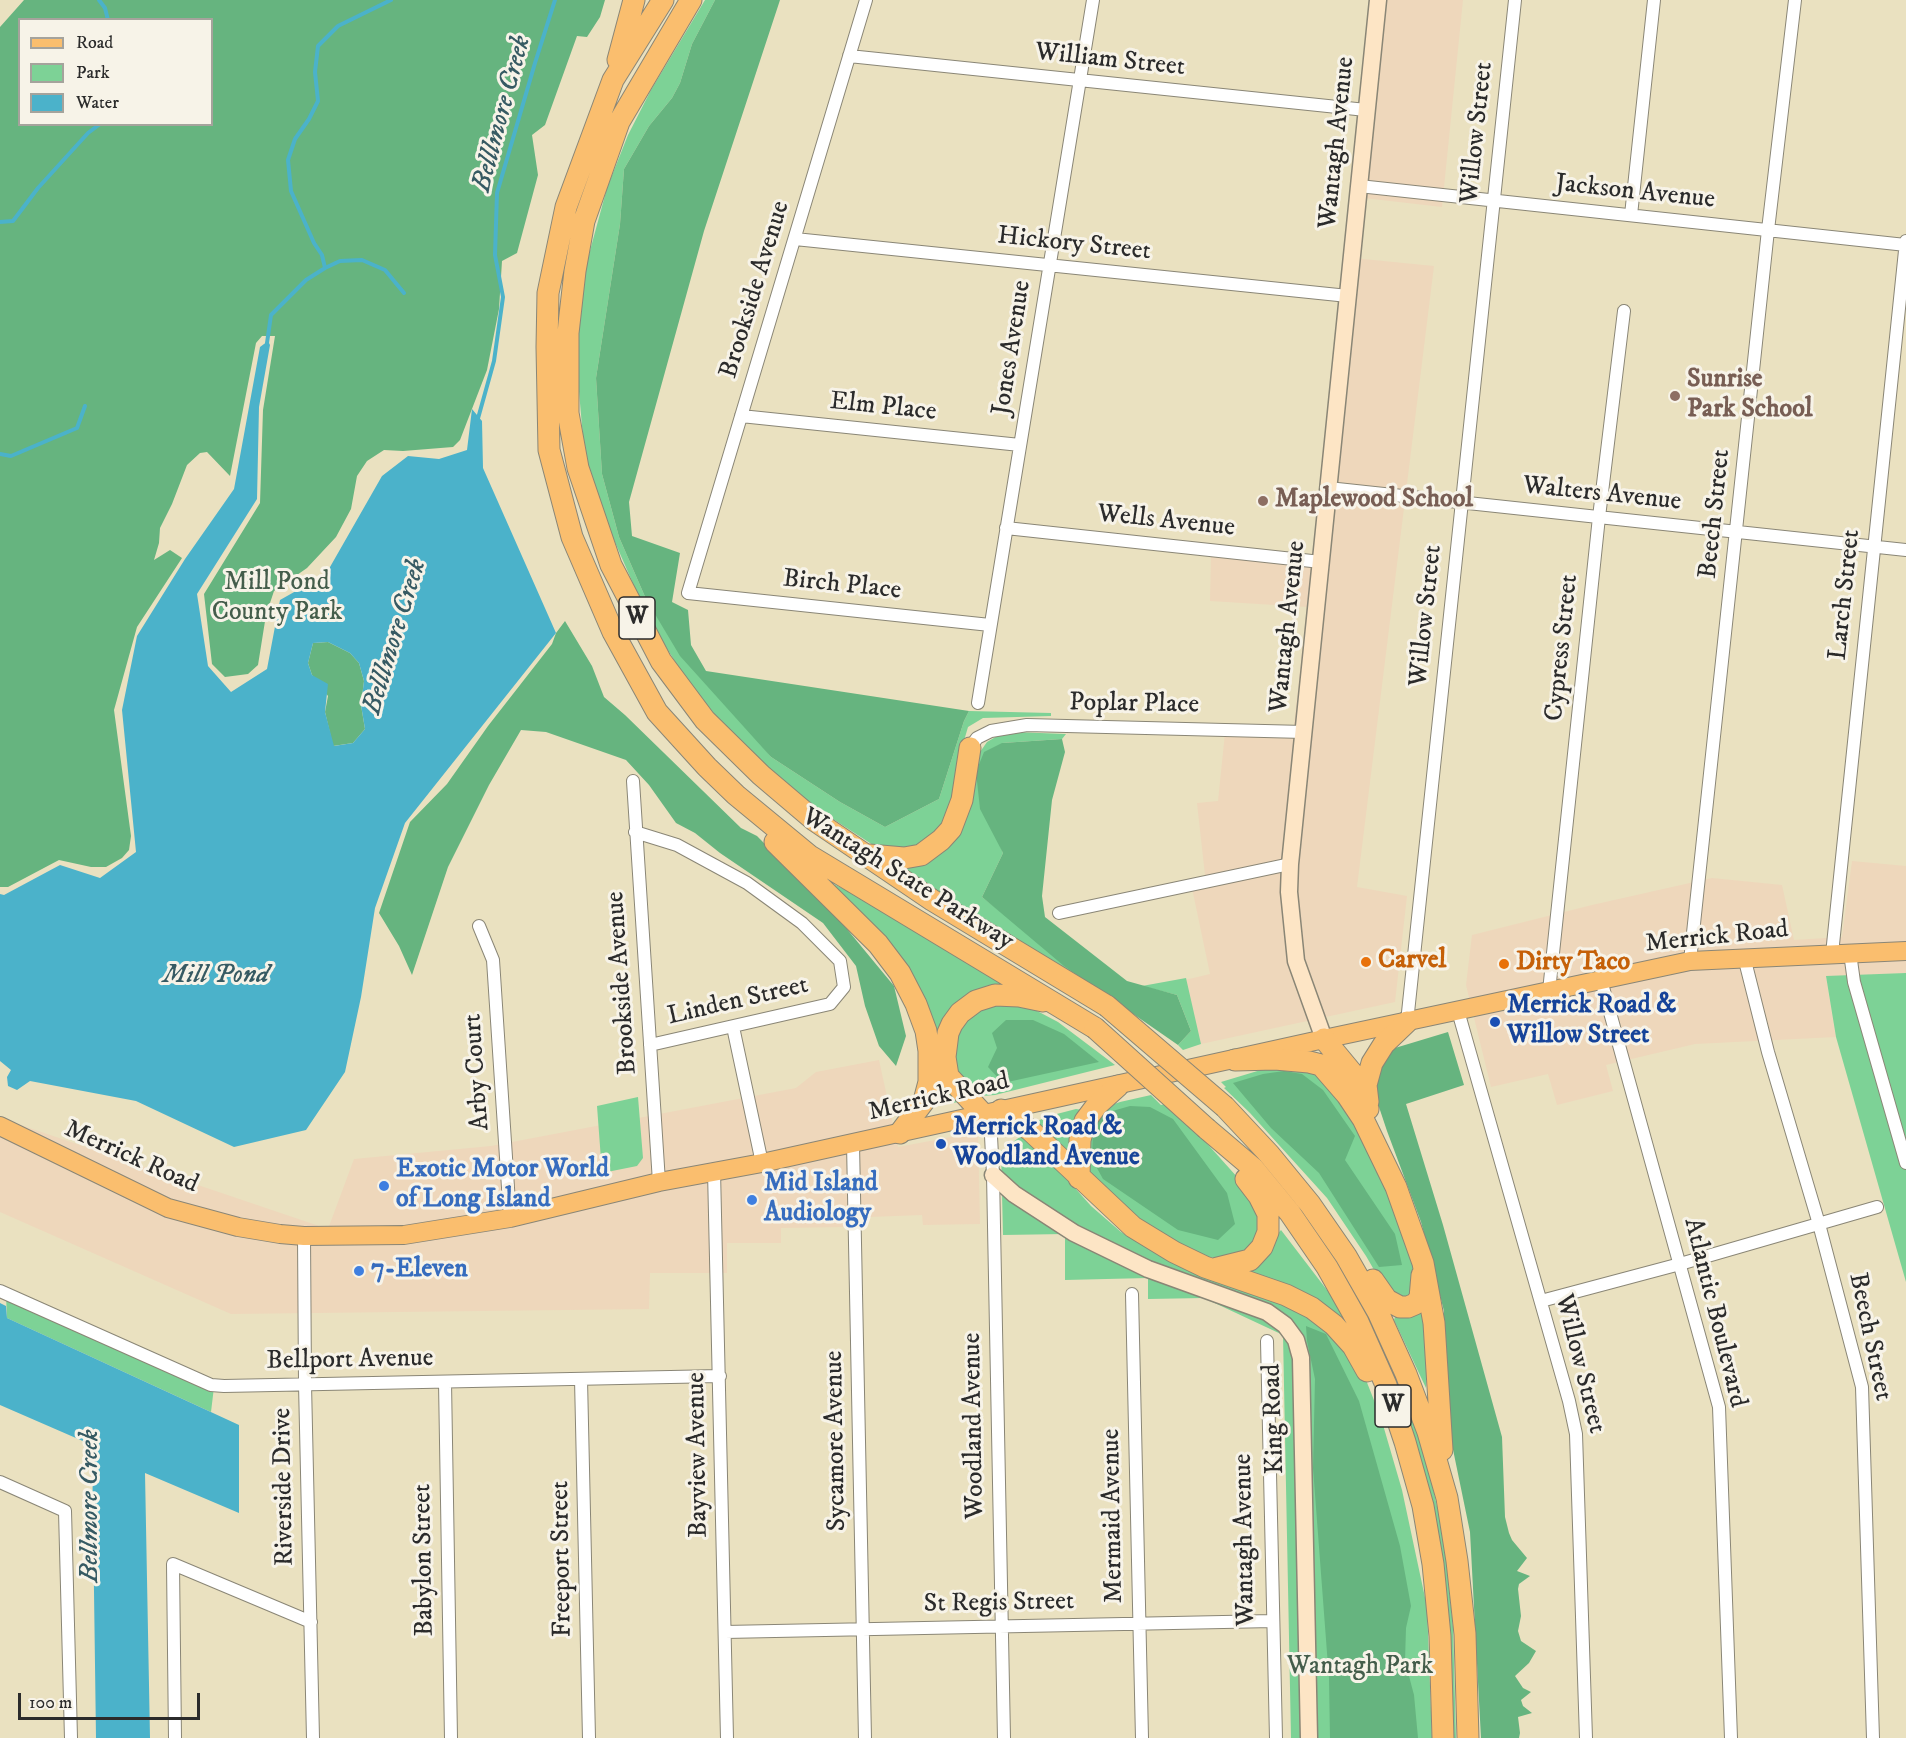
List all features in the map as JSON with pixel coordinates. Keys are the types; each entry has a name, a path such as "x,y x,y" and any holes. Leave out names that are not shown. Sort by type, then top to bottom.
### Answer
{"highway":[{"path":"613,80 634,0"},
{"name":"Wantagh State Parkway","path":"663,0 613,80 567,207 548,293 549,450 572,537 613,632 657,712 707,768 736,795 810,856 1095,1028 1207,1130 1253,1168 1290,1214 1327,1267 1358,1322 1386,1385 1405,1442 1423,1506 1433,1564 1440,1636 1443,1738"},
{"name":"Wantagh State Parkway","path":"691,0 619,122 584,221 575,271 568,333 568,413 578,468 611,565 661,661 699,712 761,775 814,820 932,900 1107,1006 1225,1107 1310,1204 1346,1256 1378,1312 1406,1374 1424,1422 1447,1498 1465,1634 1468,1738"},
{"path":"866,854 904,858 921,855 941,840 951,829 962,800 970,748"},
{"path":"736,795 783,851 878,944 900,973 916,1004 926,1031 929,1051 929,1082 924,1101 900,1133"},
{"path":"1051,1002 1019,996 995,995 976,1001 960,1013 948,1033 945,1058 948,1076 992,1112 1030,1130 1133,1227 1204,1267 1286,1294 1312,1308 1334,1325 1366,1369 1423,1506"},
{"path":"1368,1111 1366,1085 1372,1063 1384,1044 1407,1022"},
{"path":"1324,1039 1353,1074 1381,1153"},
{"path":"1235,1060 1275,1059 1322,1065 1364,1119 1381,1153 1423,1263 1434,1323 1438,1405 1447,1498"},
{"path":"1079,1178 1080,1140 1085,1121 1097,1105 1118,1086"},
{"path":"1207,1130 1259,1196 1268,1214 1268,1232 1262,1247 1250,1260 1214,1269"},
{"path":"1286,1174 1362,1265 1387,1300 1400,1307 1416,1304 1422,1288 1423,1263"}],"main road":[{"name":"Wantagh Avenue","path":"1324,1039 1296,961 1289,892 1290,864 1378,0"},
{"name":"Merrick Road","path":"0,1126 168,1208 238,1227 304,1236 405,1235 510,1218 659,1182 762,1163 1690,961 1906,951"},
{"name":"King Road","path":"993,1175 1014,1194 1074,1233 1148,1269 1268,1312 1285,1325 1296,1340 1301,1358 1309,1738"}],"street":[{"name":"Brookside Avenue","path":"688,593 866,0"},
{"name":"Jones Avenue","path":"978,703 1093,0"},
{"name":"Willow Street","path":"1407,1022 1515,0"},
{"path":"1631,215 1654,0"},
{"name":"Beech Street","path":"1690,961 1768,230 1795,0"},
{"name":"William Street","path":"849,56 1366,110"},
{"name":"Jackson Avenue","path":"1359,186 1906,243"},
{"name":"Hickory Street","path":"795,239 1348,296"},
{"name":"Larch Street","path":"1832,954 1906,243"},
{"name":"Cypress Street","path":"1549,991 1599,517 1624,311"},
{"name":"Elm Place","path":"741,416 1020,445"},
{"name":"Walters Avenue","path":"1328,488 1906,549"},
{"name":"Wells Avenue","path":"1006,528 1321,562"},
{"name":"Birch Place","path":"688,593 990,625"},
{"name":"Poplar Place","path":"970,748 977,738 991,731 1027,725 1304,732"},
{"name":"Brookside Avenue","path":"633,781 659,1182"},
{"name":"Linden Street","path":"635,832 677,844 747,883 801,923 840,961 844,987 830,1004 650,1045"},
{"path":"1059,913 1290,864"},
{"name":"Arby Court","path":"479,926 493,960 510,1218"},
{"path":"1850,953 1854,982 1906,1163"},
{"name":"Beech Street","path":"1744,957 1768,1052 1819,1224 1862,1387 1873,1738"},
{"name":"Atlantic Boulevard","path":"1601,980 1719,1407 1731,1738"},
{"name":"Willow Street","path":"1458,1011 1569,1401 1576,1434 1586,1738"},
{"path":"733,1027 762,1163"},
{"name":"Woodland Avenue","path":"992,1112 1004,1738"},
{"name":"Sycamore Avenue","path":"853,1143 865,1738"},
{"name":"Bayview Avenue","path":"714,1172 727,1738"},
{"path":"1541,1301 1877,1208"},
{"name":"Riverside Drive","path":"304,1236 304,1384 313,1738"},
{"name":"Bellport Avenue","path":"0,1291 211,1385 720,1376"},
{"name":"Mermaid Avenue","path":"1132,1294 1142,1738"},
{"name":"Wantagh Avenue","path":"1267,1341 1276,1738"},
{"name":"Freeport Street","path":"582,1379 589,1738"},
{"name":"Babylon Street","path":"445,1382 451,1738"},
{"path":"0,1482 65,1511 71,1738"},
{"path":"175,1738 172,1564 311,1622"},
{"name":"St Regis Street","path":"725,1632 1273,1621"}],"shaded area":[{"path":"1386,0 1463,0 1442,207 1364,198"},
{"path":"1343,257 1434,266 1357,887 1407,896 1395,1002 1201,1044 1185,980 1210,974 1192,888 1206,884 1197,803 1218,801 1225,733 1293,734 1307,607 1210,601 1211,557 1311,566"},
{"path":"1852,861 1906,866 1906,973 1826,977 1836,1037 1695,1044 1606,1065 1613,1091 1557,1105 1548,1074 1491,1087 1466,985 1472,935 1712,878 1782,885 1794,940 1842,937"},
{"path":"879,1060 898,1147 978,1132 980,1224 923,1225 922,1215 869,1217 845,1227 781,1228 781,1243 727,1243 727,1273 650,1273 649,1309 231,1314 0,1212 0,1118 328,1229 354,1159 491,1146 796,1088 816,1072"}],"green space":[{"path":"24,0 605,0 600,17 587,37 577,36 545,125 532,135 538,175 517,253 502,261 499,309 487,370 460,440 453,447 403,451 384,450 367,461 357,476 351,509 336,537 307,568 274,591 266,615 258,665 248,674 225,677 212,664 204,594 260,503 263,410 275,336 262,336 256,343 230,476 207,452 200,453 187,465 160,528 154,560 170,550 182,558 137,627 114,710 131,836 129,850 122,858 106,867 91,867 59,860 8,887 0,887 0,27"},
{"path":"705,0 715,0 692,44 680,83 672,98 649,126 624,169 620,224 596,378 602,474 619,537 646,599 771,757 840,802 885,827 939,799 969,711 1051,713 1051,716 983,718 968,727 961,751 956,795 944,829 920,849 873,845 816,808 772,775 732,736 686,679 649,620 600,508 584,449 578,380 578,323 588,258 607,188 628,135 651,90"},
{"path":"715,0 780,0 704,231 629,502 632,536 680,553 672,602 688,610 691,645 706,671 969,711 939,799 885,827 840,802 771,757 680,656 646,599 619,537 602,474 596,378 620,224 624,169 649,126 672,98 680,83 692,44"},
{"path":"565,621 592,666 604,697 741,828 757,836 837,917 894,986 906,1036 896,1066 879,1046 865,1006 856,966 823,923 720,853 695,833 676,823 649,785 626,760 546,732 521,730 489,785 448,867 412,975 399,946 379,913 410,822 447,784 488,726 552,644 556,633"},
{"path":"328,642 350,653 359,663 364,681 361,705 365,729 353,743 333,746 325,712 328,696 312,675 308,663 313,643"},
{"path":"1014,732 1066,734 1062,739 1002,743 999,843 1003,853 982,897 1103,992 886,861 936,852 980,752 987,742 999,735"},
{"path":"1062,739 1065,752 1052,800 1042,896 1045,917 1127,981 1177,995 1191,1031 1178,1045 1064,966 982,897 1003,853 980,809 976,772 984,752 1002,743"},
{"path":"815,875 893,913 1015,990 944,1025 958,1102 925,1108 924,1010"},
{"path":"1906,973 1906,1282 1836,1037 1826,976"},
{"path":"1186,978 1201,1044 1183,1050 1178,1045 1191,1031 1177,995 1142,986"},
{"path":"979,1003 1022,1003 1058,1022 1115,1065 995,1095 982,1096 969,1092 956,1079 955,1028"},
{"path":"1006,1020 1033,1020 1064,1034 1099,1062 1003,1083 988,1067 997,1048 992,1033"},
{"path":"1448,1032 1464,1085 1406,1104 1443,1225 1502,1437 1505,1517 1509,1533 1527,1558 1517,1571 1530,1576 1519,1584 1521,1616 1518,1631 1521,1641 1536,1651 1529,1663 1515,1676 1523,1688 1531,1692 1521,1700 1523,1706 1532,1713 1518,1717 1519,1738 1481,1738 1470,1532 1450,1435 1443,1366 1444,1311 1421,1222 1373,1089 1379,1065 1395,1048"},
{"path":"1274,1066 1318,1072 1342,1092 1399,1218 1418,1280 1412,1299 1388,1294 1366,1256 1327,1198 1250,1113 1224,1088 1226,1087 1221,1082"},
{"path":"1284,1071 1302,1074 1323,1090 1355,1136 1345,1160 1395,1234 1402,1265 1379,1267 1319,1173 1271,1128 1233,1083 1263,1074"},
{"path":"1151,1095 1161,1105 1165,1104 1203,1139 1256,1198 1263,1225 1249,1251 1225,1259 1207,1257 1175,1245 1138,1221 1093,1179 1084,1157 1087,1130 1103,1108"},
{"path":"638,1097 643,1158 637,1166 602,1173 597,1106"},
{"path":"1130,1106 1150,1107 1173,1119 1227,1193 1235,1224 1218,1240 1178,1230 1103,1179 1092,1159 1093,1127 1102,1114"},
{"path":"1076,1109 1083,1110 1073,1160 1035,1122"},
{"name":"Wantagh Park","path":"1025,1133 1091,1206 1121,1232 1184,1267 1267,1293 1324,1322 1366,1380 1381,1418 1402,1490 1427,1607 1432,1738 1291,1738 1283,1335 1204,1298 1148,1299 1148,1278 1065,1280 1065,1234 1003,1235 1001,1150 1014,1154 1013,1142"},
{"path":"1281,1230 1330,1294 1354,1338 1233,1271"},
{"path":"6,1295 214,1387 211,1412 7,1318"},
{"path":"1427,1310 1429,1333 1426,1388 1394,1320 1395,1317 1401,1318"},
{"path":"1375,1325 1425,1452 1444,1538 1453,1627 1456,1738 1451,1738 1447,1627 1371,1326"},
{"path":"1306,1326 1326,1334 1359,1401 1400,1546 1411,1606 1406,1628 1405,1661 1414,1695 1418,1738 1330,1738 1329,1679 1313,1468 1315,1379"}],"water":[{"name":"Mill Pond","path":"268,341 270,345 259,407 257,499 197,594 208,666 231,692 267,669 280,600 326,574 382,476 408,456 439,459 467,450 472,409 482,421 483,468 556,633 405,823 375,908 361,997 345,1072 306,1130 234,1147 136,1101 30,1081 17,1090 8,1086 7,1077 11,1070 0,1061 0,894 4,895 60,865 100,878 136,852 122,710 137,636 185,559 234,489 260,347","holes":["328,642 350,653 359,663 364,681 361,705 365,729 353,743 334,746 325,712 328,684 312,675 308,663 313,643"]},
{"path":"0,1303 6,1306 7,1318 239,1425 239,1513 145,1473 150,1738 96,1738 92,1445 0,1405"}],"waterway":[{"path":"99,0 105,8 108,18"},
{"path":"267,343 271,315 306,280 325,268 322,255 314,243 291,191 288,160 295,139 318,101 315,72 318,46 338,26 391,0"},
{"name":"Belllmore Creek","path":"477,422 494,361 503,297 495,255 497,193 555,0"},
{"path":"0,222 13,221 38,188 88,133 97,126"},
{"path":"325,268 340,261 362,260 385,270 404,293"},
{"path":"0,454 11,456 77,428 85,406"}],"place":[{"name":"Sunrise Park School","path":"1675,396"},
{"name":"Maplewood School","path":"1263,501"},
{"name":"Carvel","path":"1366,962"},
{"name":"Dirty Taco","path":"1504,964"},
{"name":"Merrick Road & Willow Street","path":"1495,1022"},
{"name":"Merrick Road & Woodland Avenue","path":"941,1144"},
{"name":"Exotic Motor World of Long Island","path":"384,1186"},
{"name":"Mid Island Audiology","path":"752,1200"},
{"name":"7-Eleven","path":"359,1271"}],"park label":[{"name":"Mill Pond County Park","path":"277,599"}],"water label":[{"name":"Bellmore Creek","path":"91,1506"}]}
